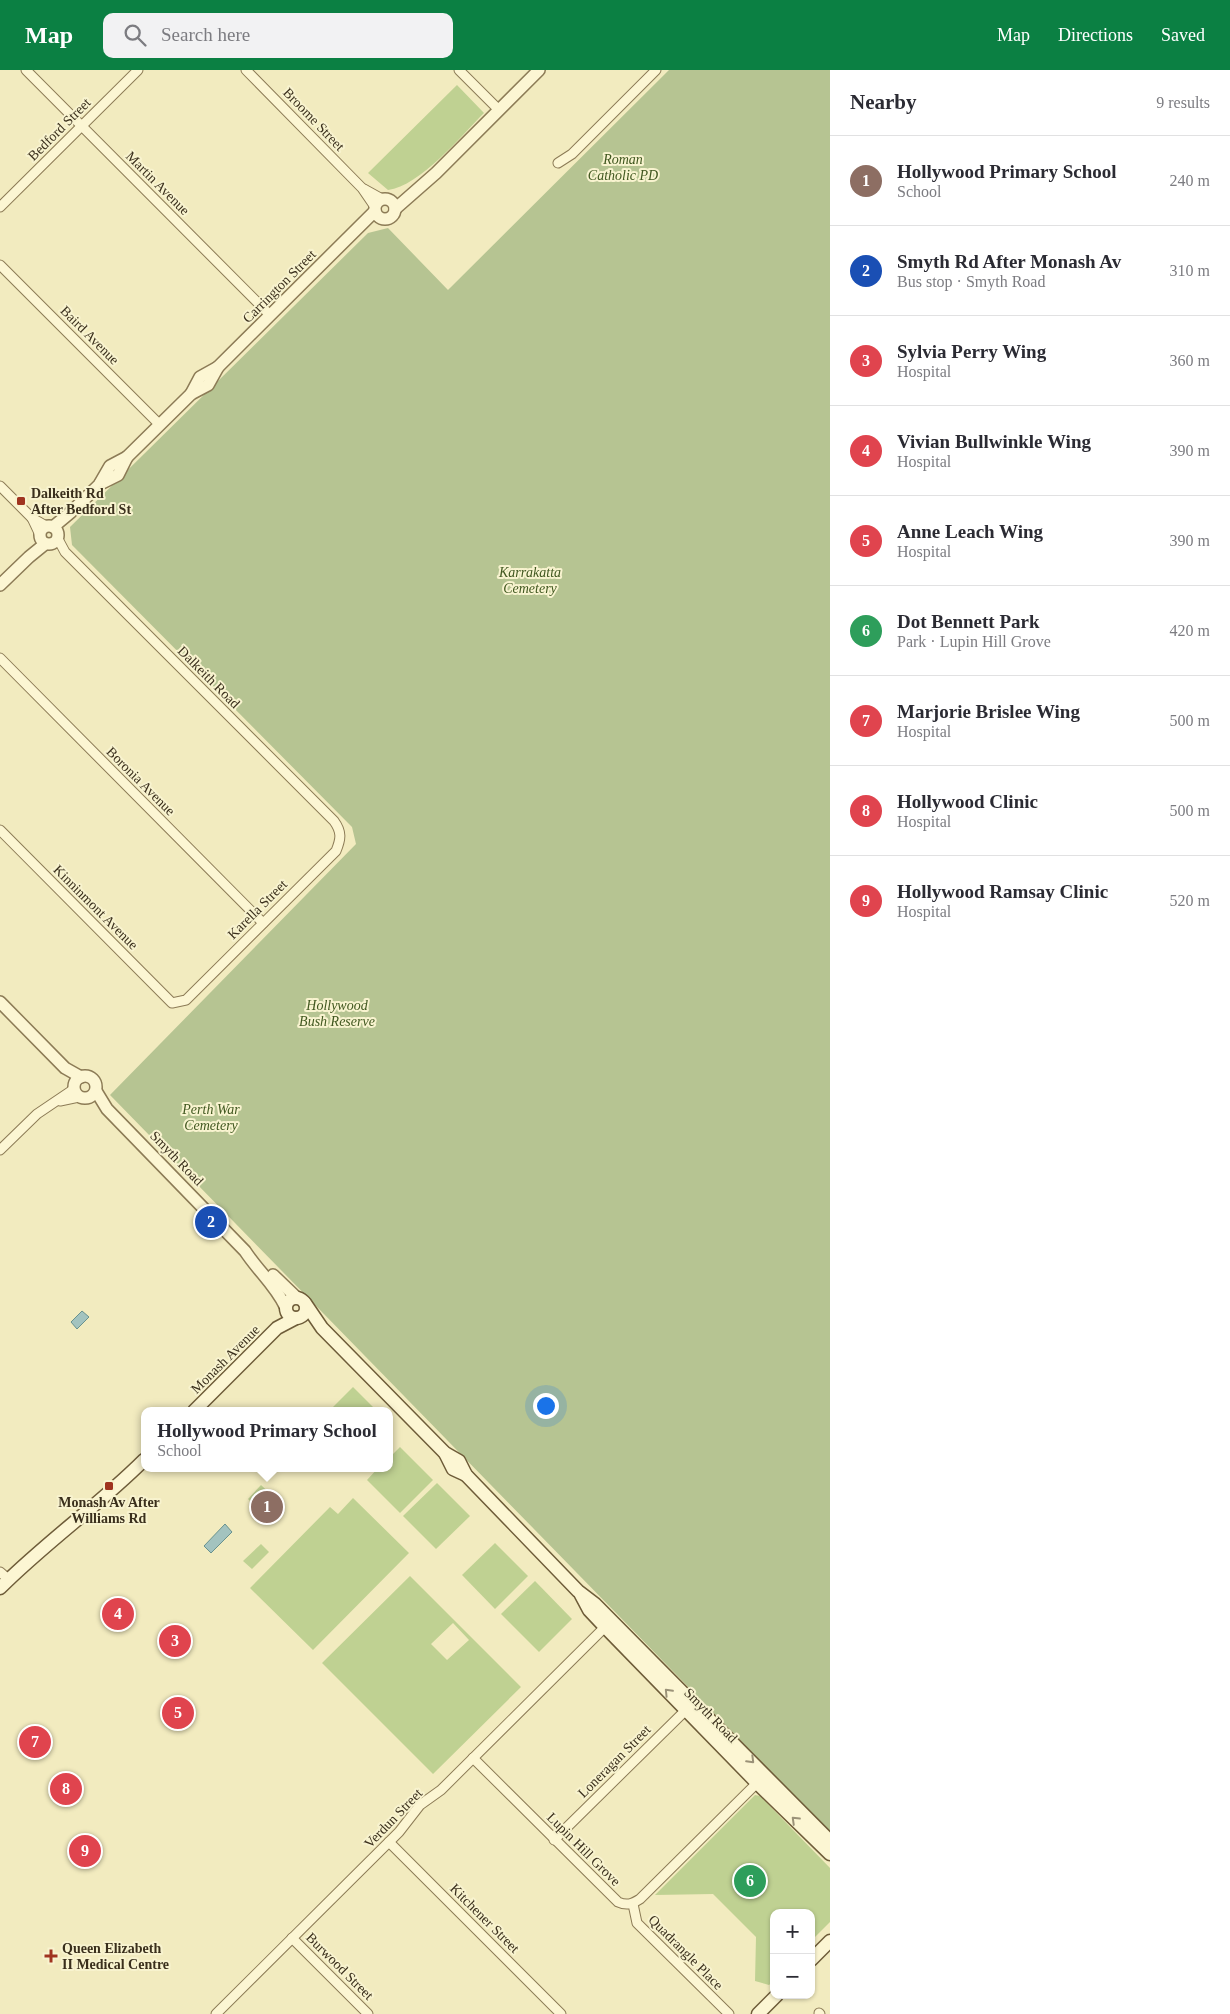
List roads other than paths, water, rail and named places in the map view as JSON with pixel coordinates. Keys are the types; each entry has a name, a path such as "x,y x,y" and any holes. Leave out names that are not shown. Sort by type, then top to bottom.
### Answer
{"main road":[{"path":"290,1299 301,1300 305,1312 297,1318 290,1316 285,1307 290,1299"},
{"name":"Smyth Road","path":"301,1300 322,1328 445,1453 459,1461 466,1475 608,1624 761,1779 830,1854"},
{"name":"Monash Avenue","path":"277,1328 285,1307"},
{"name":"Smyth Road","path":"297,1318 322,1328"},
{"name":"Monash Avenue","path":"198,1407 277,1328 297,1318"},
{"path":"3,1580 120,1485 141,1463"},
{"name":"Smyth Road","path":"761,1779 830,1841"},
{"path":"815,1956 830,1941"},
{"path":"758,2014 773,1999"}],"street":[{"name":"Martin Avenue","path":"26,70 270,316"},
{"name":"Bedford Street","path":"0,207 138,70"},
{"name":"Broome Street","path":"246,70 383,207"},
{"path":"459,70 499,110"},
{"name":"Carrington Street","path":"0,585 99,485 118,475 128,457 191,394 208,385 218,367 362,226 383,207 416,190 436,173 539,70"},
{"path":"558,163 572,154 656,70"},
{"name":"Baird Avenue","path":"0,264 160,425"},
{"path":"0,486 49,536"},
{"name":"Dalkeith Road","path":"49,536 334,821"},
{"name":"Boronia Avenue","path":"0,658 263,923"},
{"name":"Karella Street","path":"172,1003 186,1000 336,851 341,839 340,829 334,821"},
{"name":"Kinninmont Avenue","path":"0,830 172,1003"},
{"path":"0,1002 65,1068 82,1090 57,1100 38,1114 0,1150"},
{"name":"Smyth Road","path":"82,1090 107,1108 245,1251 254,1265 276,1288 285,1307"},
{"name":"Smyth Road","path":"245,1251 258,1260 301,1300"},
{"name":"Verdun Street","path":"216,2014 390,1842 420,1805 441,1790 608,1624"},
{"name":"Loneragan Street","path":"554,1840 690,1706"},
{"name":"Lupin Hill Grove","path":"473,1758 618,1902 625,1905 633,1904"},
{"path":"633,1904 761,1779"},
{"name":"Kitchener Street","path":"390,1842 561,2014"},
{"name":"Quadrangle Place","path":"633,1904 637,1924 729,2014"},
{"name":"Burwood Street","path":"292,1938 368,2014"}],"water":[{"path":"82,1311 89,1317 77,1329 71,1322"},
{"path":"225,1524 232,1532 211,1553 204,1546"}],"place":[{"name":"Dalkeith Rd After Bedford St","path":"21,501"},
{"name":"Smyth Rd After Monash Av","path":"211,1222"},
{"name":"Monash Av After Williams Rd","path":"109,1486"},
{"name":"Hollywood Primary School","path":"267,1507"},
{"name":"Vivian Bullwinkle Wing","path":"118,1614"},
{"name":"Sylvia Perry Wing","path":"175,1641"},
{"name":"Anne Leach Wing","path":"178,1713"},
{"name":"Marjorie Brislee Wing","path":"35,1742"},
{"name":"Hollywood Clinic","path":"66,1789"},
{"name":"Hollywood Ramsay Clinic","path":"85,1851"},
{"name":"Dot Bennett Park","path":"750,1881"},
{"name":"Queen Elizabeth II Medical Centre","path":"51,1956"}],"park label":[{"name":"Roman Catholic PD","path":"623,168"},
{"name":"Karrakatta Cemetery","path":"530,580"},
{"name":"Hollywood Bush Reserve","path":"337,1014"},
{"name":"Perth War Cemetery","path":"211,1118"}]}
